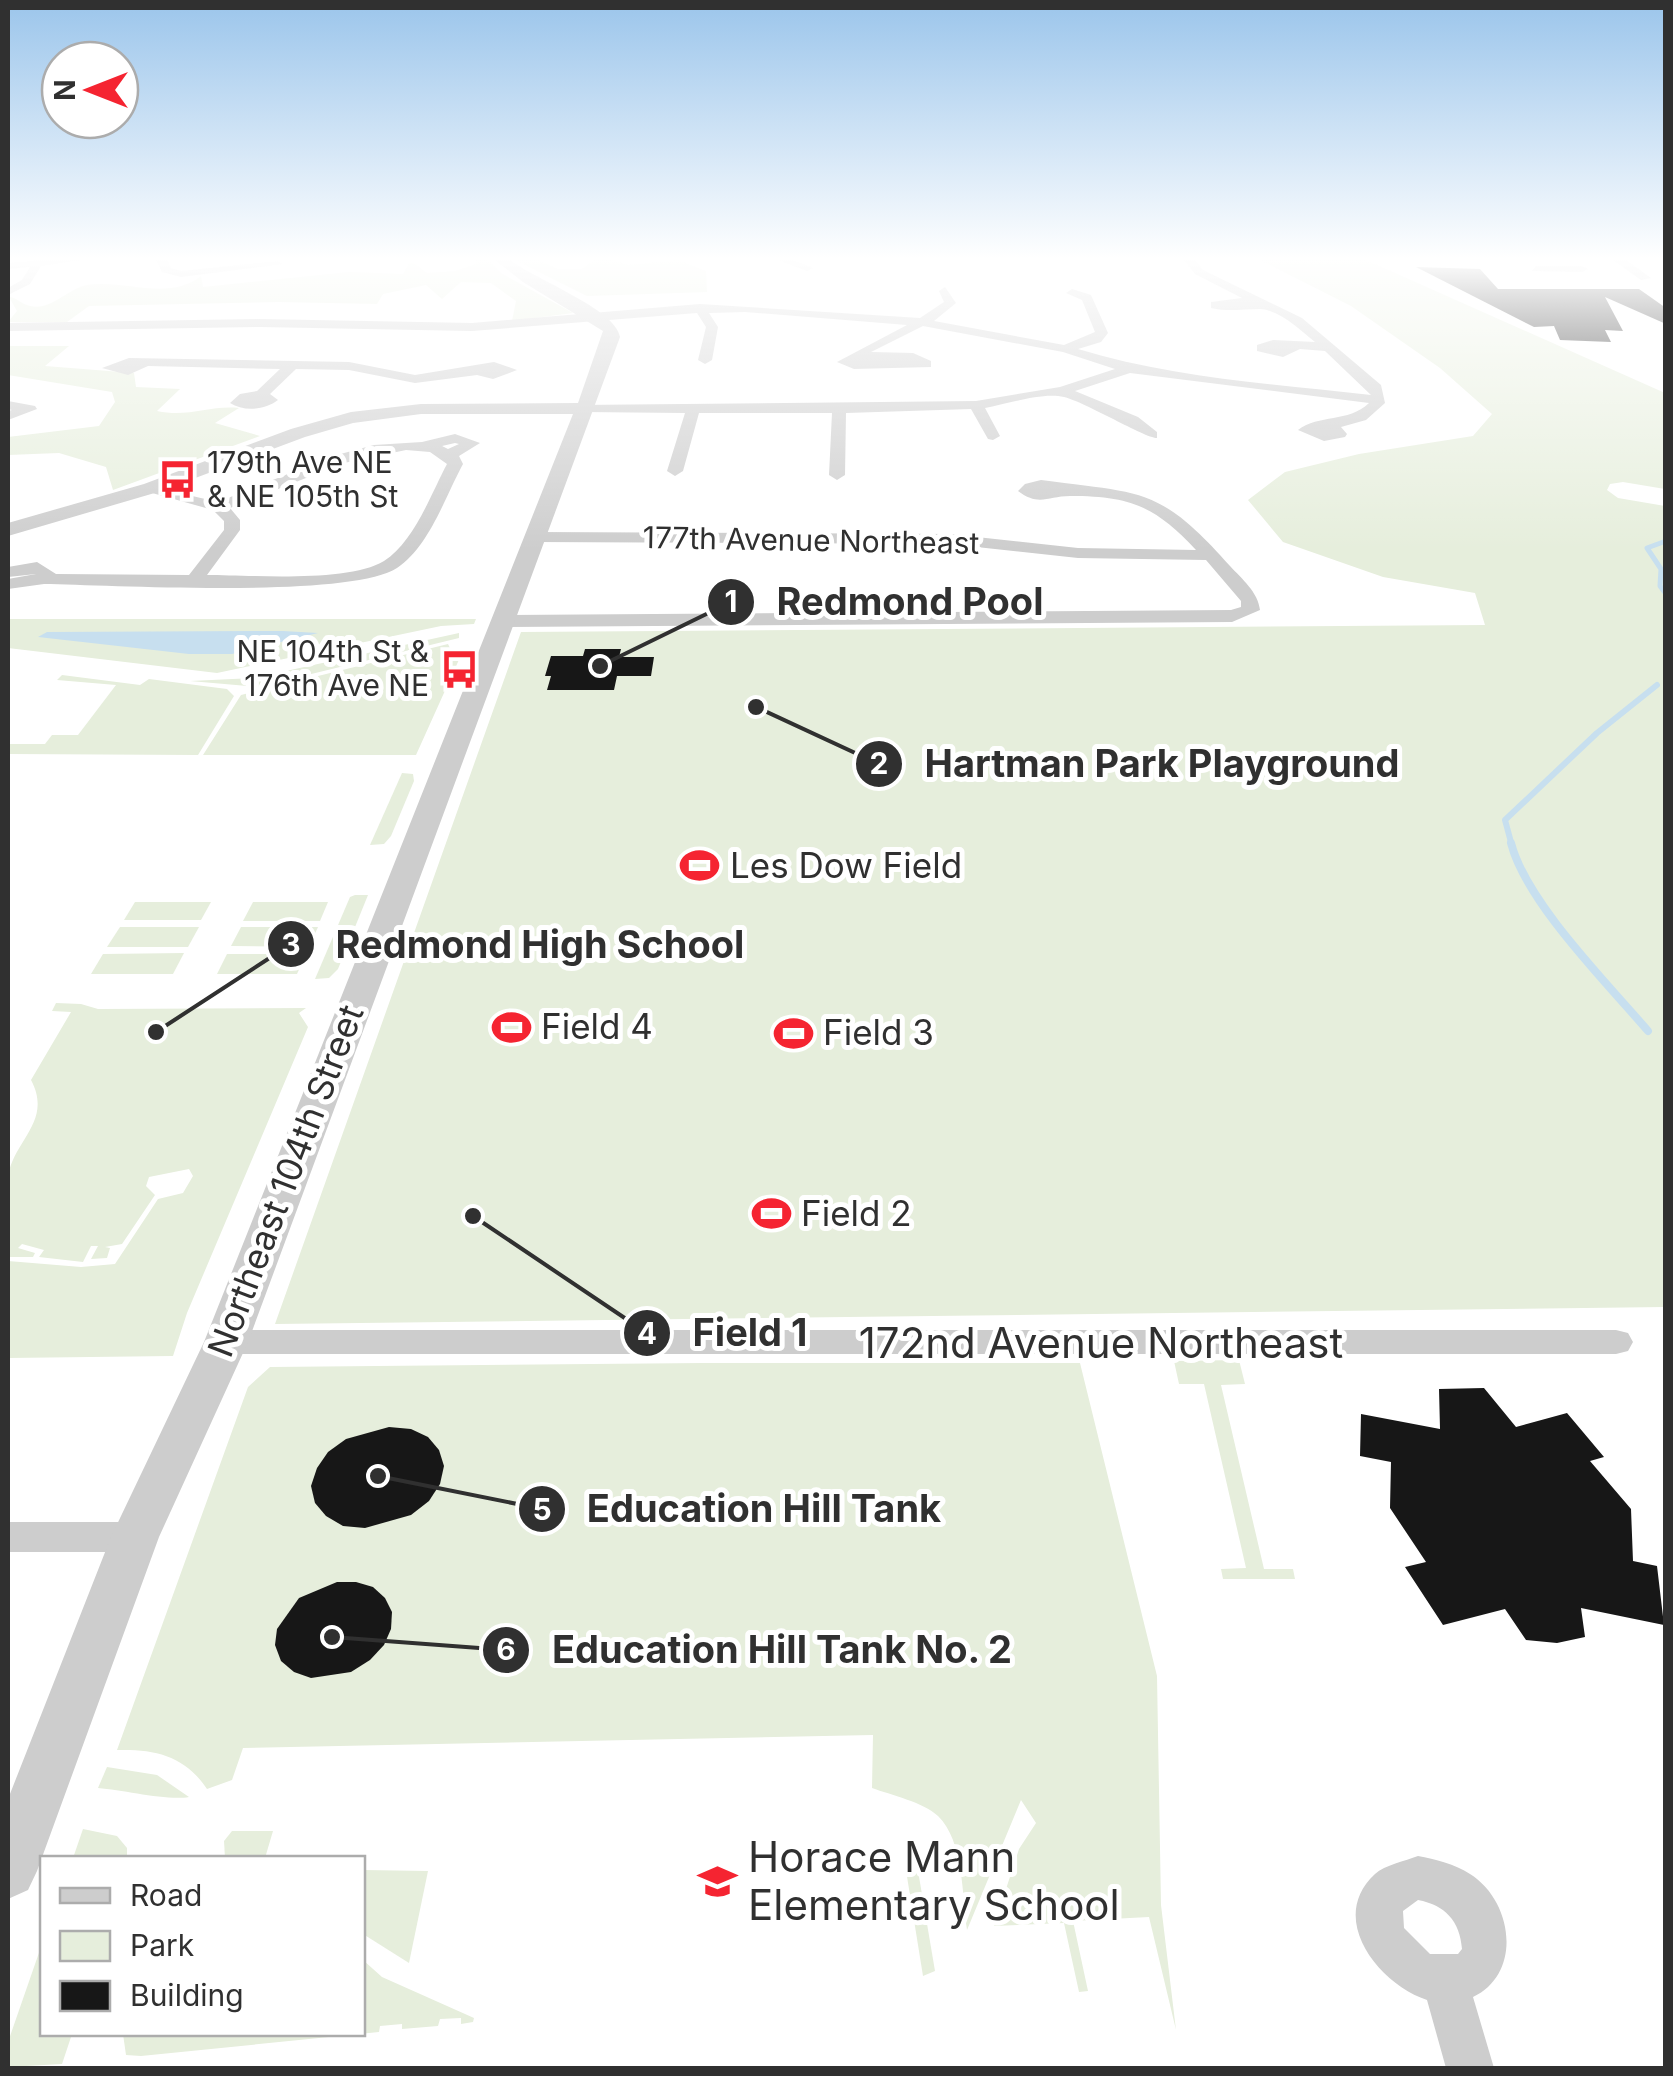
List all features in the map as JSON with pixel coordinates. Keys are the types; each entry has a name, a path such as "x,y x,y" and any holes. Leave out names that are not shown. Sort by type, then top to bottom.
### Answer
{"street":[{"name":"Northeast 104th Street","path":"8,1871 135,1537 226,1342 604,357"},
{"path":"861,357 844,362 854,366 926,364 913,358 886,357"},
{"path":"1088,357 1129,370 1380,400"},
{"path":"1340,357 1376,388 1380,400"},
{"path":"142,364 348,366 415,378 477,371"},
{"path":"261,395 291,366"},
{"path":"8,530 150,488 314,428 364,416 421,410 976,405 1062,391 1129,370"},
{"path":"415,378 422,394 421,410"},
{"path":"1062,391 1133,420 1152,435"},
{"path":"1333,427 1360,417 1380,400"},
{"path":"976,405 993,436"},
{"path":"8,406 30,409 8,416"},
{"path":"674,472 693,408"},
{"path":"836,475 838,409"},
{"path":"219,507 370,449 438,450 472,445 466,439 449,439 438,450"},
{"path":"8,584 42,578 314,581 355,575 362,580 387,571 412,544 455,464 438,450"},
{"path":"150,488 219,507 232,520 232,530 194,580"},
{"path":"500,621 1232,616 1251,610 1250,600 1154,503 1121,493 1064,491"},
{"name":"177th Avenue Northeast","path":"534,537 950,540 1078,553 1208,555"},
{"path":"8,572 37,567 47,570 42,578"},
{"name":"172nd Avenue Northeast","path":"226,1342 1616,1342"},
{"path":"8,1538 135,1537"},
{"path":"1446,1981 1470,2068"}],"green space":[{"path":"8,357 56,357 45,366 134,373 136,387 180,389 157,411 239,408 215,423 260,436 113,490 106,467 59,453 8,455 8,437 99,426 115,402 112,392 8,375"},
{"path":"1424,357 1584,357 1665,393 1665,489 1623,482 1610,484 1607,490 1618,498 1665,506 1665,1307 275,1324 521,632 1485,625 1475,593 1383,577 1283,542 1248,500 1285,472 1359,454 1473,436 1492,414"},
{"path":"8,619 476,619 474,624 441,626 217,673 8,648"},
{"path":"459,633 459,638 258,687 190,681 254,678"},
{"path":"448,644 451,650 462,653 416,755 203,755 241,695"},
{"path":"62,675 140,685 149,679 227,689 234,696 198,755 8,754 8,744 45,744 52,735 78,735 116,685 57,680"},
{"path":"402,773 413,774 414,781 391,836 384,844 370,845"},
{"path":"368,895 338,969 329,978 315,979 350,897"},
{"path":"135,902 211,902 201,920 124,920"},
{"path":"253,902 328,902 320,921 243,921"},
{"path":"120,927 199,927 188,947 107,947"},
{"path":"241,927 318,927 309,947 231,946"},
{"path":"184,953 173,974 91,974 103,954"},
{"path":"227,954 306,954 297,974 217,974"},
{"path":"56,1003 98,1009 306,1008 299,1013 308,1027 187,1313 173,1356 8,1358 8,1261 81,1267 115,1264 158,1199 183,1193 193,1176 189,1169 149,1177 146,1186 155,1195 122,1244 105,1247 110,1248 107,1258 91,1259 98,1246 91,1246 83,1262 39,1257 44,1250 22,1244 18,1248 35,1253 33,1257 8,1257 7,1186 12,1163 38,1107 31,1080 71,1012 52,1011"},
{"path":"1239,1360 1245,1384 1221,1385 1264,1569 1293,1569 1295,1579 1223,1579 1221,1569 1246,1568 1204,1384 1179,1384 1174,1361"},
{"path":"1080,1363 1157,1676 1161,1905 1176,2030 1149,1917 1073,1921 1088,1991 1079,1992 1064,1923 994,1926 1019,1849 1036,1823 1021,1800 967,1930 957,1854 947,1827 932,1811 872,1788 873,1735 243,1748 232,1780 207,1789 189,1769 168,1757 117,1750 248,1387 270,1367"},
{"path":"107,1767 157,1775 189,1797 98,1788"},
{"path":"83,1829 117,1836 127,1848 127,1856 74,1856"},
{"path":"232,1831 273,1831 266,1856 225,1856 224,1841"},
{"path":"904,1858 916,1859 935,1971 923,1976"},
{"path":"365,1870 428,1871 409,1963 365,1935"},
{"path":"40,1950 40,2036 71,2036 62,2064 8,2067 8,2042"},
{"path":"365,1962 382,1977 474,2018 473,2022 461,2024 461,2018 440,2019 438,2026 380,2026 379,2032 365,2034"},
{"path":"123,2036 339,2036 141,2056 126,2055"}],"water":[{"path":"47,632 318,633 232,654 189,654 38,637"}],"building":[{"path":"585,649 621,649 619,657 654,657 651,676 617,676 614,690 547,690 551,676 545,676 551,656 583,656"},
{"path":"1484,1388 1516,1427 1567,1413 1604,1457 1590,1461 1631,1509 1633,1561 1657,1566 1664,1625 1581,1608 1585,1637 1557,1643 1526,1640 1505,1609 1443,1625 1405,1567 1426,1562 1390,1508 1391,1462 1360,1456 1361,1414 1440,1429 1439,1389"},
{"path":"389,1427 411,1429 428,1437 439,1450 444,1466 440,1484 429,1501 411,1515 365,1528 343,1526 326,1516 315,1503 311,1486 317,1468 328,1452 346,1439"},
{"path":"337,1582 373,1587 385,1598 392,1612 391,1629 384,1645 351,1672 311,1678 294,1672 281,1661 275,1645 277,1629 299,1598"}],"waterway":[{"path":"1666,541 1647,548 1661,569 1660,586 1666,594"},
{"path":"1512,845 1505,820 1597,733 1657,685"},
{"path":"1512,845 1533,891 1550,916 1648,1031"}],"place":[{"name":"179th Ave NE & NE 105th St","path":"177,480"},
{"name":"Redmond Pool","path":"600,666"},
{"name":"NE 104th St & 176th Ave NE","path":"459,669"},
{"name":"Hartman Park Playground","path":"756,707"},
{"name":"Les Dow Field","path":"700,866"},
{"name":"Field 4","path":"511,1027"},
{"name":"Redmond High School","path":"156,1032"},
{"name":"Field 3","path":"793,1033"},
{"name":"Field 2","path":"771,1214"},
{"name":"Field 1","path":"473,1216"},
{"name":"Education Hill Tank","path":"378,1476"},
{"name":"Education Hill Tank No. 2","path":"332,1637"},
{"name":"Horace Mann Elementary School","path":"718,1881"}]}
